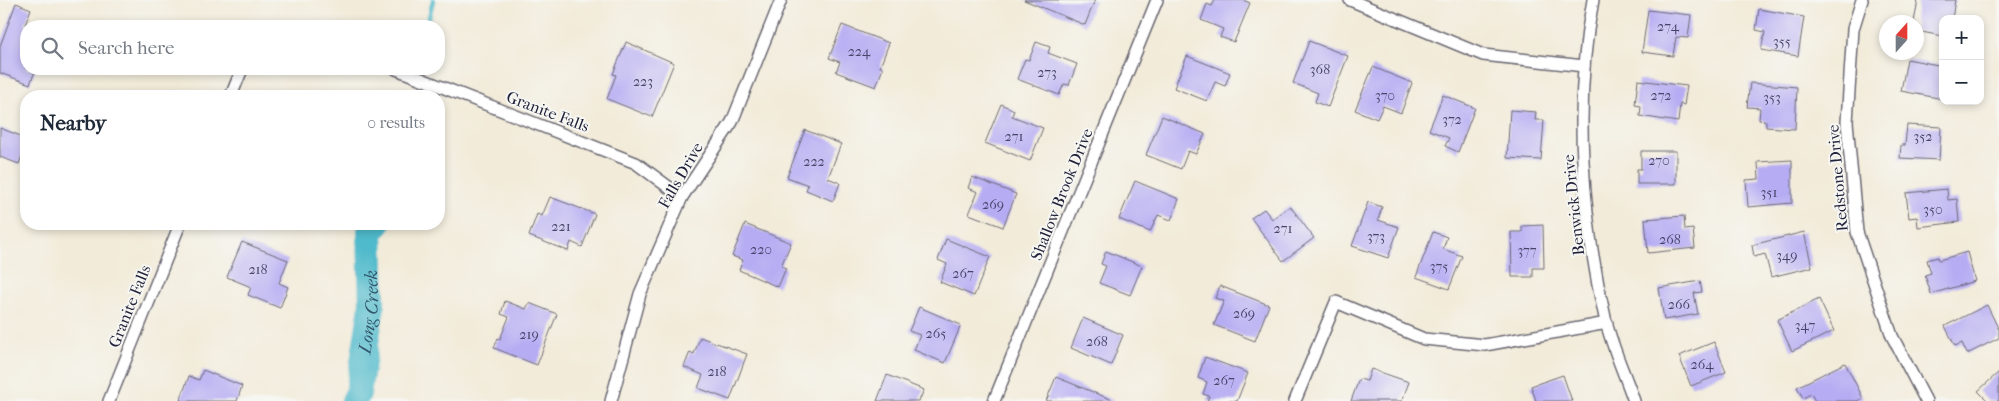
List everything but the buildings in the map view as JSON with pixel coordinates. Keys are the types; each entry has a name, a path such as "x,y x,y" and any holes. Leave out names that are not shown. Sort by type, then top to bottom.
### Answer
{"street":[{"name":"Falls Drive","path":"611,401 640,294 682,197 732,122 781,0"},
{"name":"Shallow Brook Drive","path":"994,401 1158,0"},
{"path":"1350,0 1483,56 1584,66"},
{"name":"Benwick Drive","path":"1592,0 1584,66 1582,106 1585,179 1594,251 1607,323 1634,401"},
{"name":"Redstone Drive","path":"1862,0 1853,29 1847,122 1857,232 1892,336 1926,401"},
{"path":"233,90 240,75"},
{"name":"Granite Falls","path":"411,75 636,163 682,197"},
{"name":"Granite Falls","path":"109,401 178,230"},
{"path":"1295,401 1336,302 1424,338 1485,345 1607,323"}],"waterway":[{"name":"Long Creek","path":"428,20 433,0"},
{"name":"Long Creek","path":"354,401 358,393 372,306 371,230"}]}
